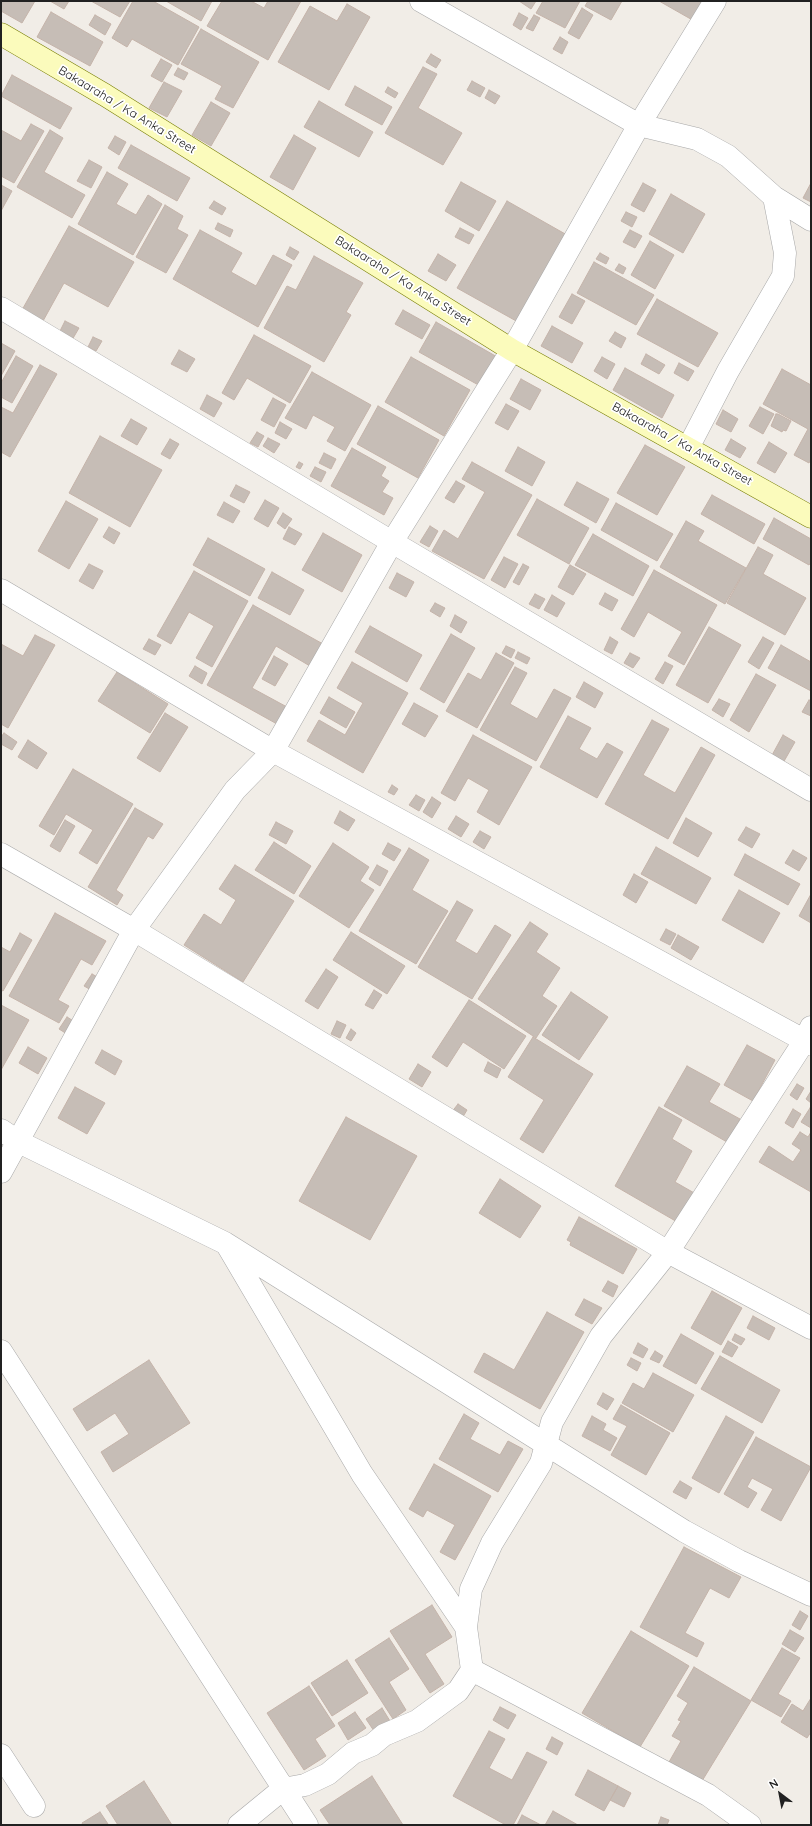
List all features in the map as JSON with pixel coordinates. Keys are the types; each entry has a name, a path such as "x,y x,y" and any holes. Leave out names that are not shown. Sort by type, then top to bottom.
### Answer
{"street":[{"path":"421,1 639,125 696,139 728,156 774,197 811,220"},
{"path":"1,1172 19,1142 134,930 235,790 272,751 392,542 512,350 639,125 715,1"},
{"name":"Bakaaraha / Ka Anka Street","path":"1,34 105,95 512,350 811,517"},
{"path":"688,448 728,371 783,276 785,253 774,197"},
{"path":"1,308 811,790"},
{"path":"1,590 272,751 809,1037 668,1252 601,1336 552,1422 541,1463 492,1544 471,1589 466,1626 472,1670 458,1691 417,1721 384,1735 372,1745 353,1753 328,1774 305,1784 283,1789 239,1825"},
{"path":"1,854 134,930 668,1252 811,1328"},
{"path":"1,1130 19,1142 225,1243 547,1443 684,1531 739,1561 811,1595"},
{"path":"225,1243 362,1474 466,1626"},
{"path":"1,1351 307,1825"},
{"path":"472,1670 708,1795 750,1825"},
{"path":"1,1754 34,1806"}],"building":[{"path":"1,1 35,1 22,23 1,11"},
{"path":"50,1 69,1 64,9"},
{"path":"91,1 130,1 120,17"},
{"path":"133,1 153,1 199,27 178,65 132,39 127,47 112,38"},
{"path":"166,1 212,1 201,21"},
{"path":"222,1 251,1 264,8 268,1 301,1 268,60 207,26"},
{"path":"519,1 536,1 531,9"},
{"path":"543,1 580,1 565,28 536,13"},
{"path":"588,1 622,1 611,20 585,6"},
{"path":"659,1 703,1 696,22"},
{"path":"347,4 370,17 329,90 278,62 310,6 337,21"},
{"path":"582,8 593,15 579,39 568,33"},
{"path":"51,12 103,42 90,66 37,37"},
{"path":"519,13 528,18 521,30 513,25"},
{"path":"95,15 111,24 105,35 89,25"},
{"path":"534,15 540,18 533,31 526,28"},
{"path":"201,29 259,62 233,108 215,99 222,86 181,64"},
{"path":"560,37 568,42 562,54 553,49"},
{"path":"431,54 441,60 436,68 426,62"},
{"path":"161,59 172,65 162,82 151,76"},
{"path":"423,67 437,74 418,108 462,133 443,165 385,133"},
{"path":"178,68 188,73 184,80 174,75"},
{"path":"12,75 72,108 60,129 1,96"},
{"path":"472,81 485,88 480,97 467,90"},
{"path":"164,82 182,91 167,117 149,108"},
{"path":"355,86 392,107 382,125 345,105"},
{"path":"388,87 398,93 395,98 385,92"},
{"path":"489,90 500,96 495,104 485,98"},
{"path":"319,101 373,132 359,157 304,127"},
{"path":"211,102 230,113 211,146 192,135"},
{"path":"31,124 44,131 14,183 1,176 1,130 21,141"},
{"path":"50,130 63,138 44,172 85,195 72,218 17,187"},
{"path":"294,135 316,148 293,190 270,177"},
{"path":"115,136 126,142 119,155 108,148"},
{"path":"131,145 190,178 177,201 118,168"},
{"path":"89,160 102,167 91,188 77,181"},
{"path":"107,172 128,184 116,204 136,215 148,195 162,204 133,255 78,224"},
{"path":"461,182 496,201 479,231 445,211"},
{"path":"643,183 656,190 644,212 631,205"},
{"path":"811,183 811,202 803,198"},
{"path":"1,185 12,191 1,211"},
{"path":"671,194 705,214 683,253 649,234"},
{"path":"214,201 226,208 222,215 209,208"},
{"path":"507,201 567,235 518,322 457,288"},
{"path":"165,205 183,216 177,229 188,235 166,273 136,257"},
{"path":"626,212 637,217 632,227 621,221"},
{"path":"218,223 233,230 230,237 215,229"},
{"path":"69,226 134,262 108,307 64,283 43,321 22,310"},
{"path":"460,228 474,235 469,244 455,237"},
{"path":"200,230 242,253 231,272 256,286 273,255 292,265 258,327 173,279"},
{"path":"630,230 642,236 635,248 623,242"},
{"path":"650,241 674,255 655,289 631,275"},
{"path":"290,247 299,252 294,260 286,255"},
{"path":"600,253 609,258 606,264 596,259"},
{"path":"438,254 456,265 446,281 428,271"},
{"path":"314,256 363,283 346,312 351,315 324,362 264,328 287,286 296,290"},
{"path":"594,262 654,295 636,325 577,293"},
{"path":"619,264 626,268 623,274 615,270"},
{"path":"572,294 585,301 572,324 559,317"},
{"path":"657,299 718,333 698,367 637,334"},
{"path":"403,310 430,325 422,339 395,324"},
{"path":"65,321 79,328 72,340 59,333"},
{"path":"436,322 499,358 482,387 419,352"},
{"path":"552,326 583,343 572,363 541,346"},
{"path":"615,332 626,338 621,348 609,341"},
{"path":"254,335 311,366 290,403 247,378 234,400 222,393"},
{"path":"93,337 102,341 96,351 88,347"},
{"path":"1,343 15,351 1,376"},
{"path":"179,350 195,359 187,372 171,364"},
{"path":"646,354 665,365 659,374 641,364"},
{"path":"16,356 33,366 12,403 1,397 1,383"},
{"path":"411,357 470,390 444,436 385,402"},
{"path":"602,357 615,364 607,379 594,371"},
{"path":"679,363 694,371 688,381 674,373"},
{"path":"40,365 57,374 10,457 1,452 1,407 13,413"},
{"path":"625,368 674,395 662,418 613,390"},
{"path":"782,369 811,385 811,459 809,463 794,455 808,429 763,404"},
{"path":"312,372 371,405 345,451 327,441 335,427 313,415 306,429 285,418"},
{"path":"521,379 541,390 530,410 510,399"},
{"path":"207,395 222,403 214,417 200,409"},
{"path":"273,398 286,405 274,427 261,420"},
{"path":"506,404 519,411 508,430 495,423"},
{"path":"378,406 439,440 418,478 357,444"},
{"path":"760,407 774,414 763,434 749,426"},
{"path":"723,410 738,419 731,432 716,424"},
{"path":"776,414 791,421 786,431 783,430 782,432 771,426"},
{"path":"131,419 147,428 137,445 121,436"},
{"path":"280,422 292,429 286,439 275,433"},
{"path":"257,432 264,436 258,447 250,443"},
{"path":"100,436 162,470 130,527 69,493"},
{"path":"268,438 280,444 274,453 263,446"},
{"path":"170,439 179,444 170,459 161,454"},
{"path":"731,439 746,448 740,458 725,450"},
{"path":"769,442 787,453 775,473 757,463"},
{"path":"645,445 685,467 657,515 617,493"},
{"path":"518,447 545,462 532,486 505,471"},
{"path":"352,448 386,467 381,476 389,481 382,492 393,498 384,515 331,486"},
{"path":"324,453 336,459 331,469 319,463"},
{"path":"299,462 303,464 300,469 296,467"},
{"path":"472,462 532,495 484,579 432,551 444,530 458,539 485,492 462,479"},
{"path":"315,467 326,472 321,482 310,476"},
{"path":"456,481 465,486 454,503 445,498"},
{"path":"577,482 609,499 596,523 564,505"},
{"path":"236,485 250,492 244,503 230,496"},
{"path":"712,495 765,524 754,544 701,514"},
{"path":"537,499 589,528 569,564 517,535"},
{"path":"265,500 279,508 268,527 254,519"},
{"path":"66,501 98,519 69,569 38,551"},
{"path":"224,502 240,511 233,523 217,515"},
{"path":"616,503 673,534 657,561 601,530"},
{"path":"283,513 292,519 285,529 277,523"},
{"path":"774,518 811,539 811,562 809,565 763,539"},
{"path":"686,521 704,531 698,541 746,568 725,604 660,567"},
{"path":"430,526 438,531 429,547 420,542"},
{"path":"109,527 120,533 114,544 103,537"},
{"path":"289,527 302,534 295,545 283,539"},
{"path":"323,533 362,555 342,592 302,570"},
{"path":"593,534 649,566 633,596 575,565"},
{"path":"208,538 265,569 250,596 193,565"},
{"path":"758,547 773,555 763,574 806,598 785,635 727,603"},
{"path":"504,557 518,564 505,588 491,580"},
{"path":"89,564 103,571 93,589 79,581"},
{"path":"523,564 529,567 519,585 513,582"},
{"path":"570,565 586,574 573,595 558,587"},
{"path":"654,570 717,605 684,665 668,656 682,632 648,612 634,637 621,629"},
{"path":"194,571 248,601 212,667 196,658 214,626 189,612 171,644 157,636"},
{"path":"272,572 304,590 290,615 258,598"},
{"path":"397,573 414,582 406,597 389,588"},
{"path":"605,593 618,600 612,611 599,604"},
{"path":"535,594 545,599 539,609 529,604"},
{"path":"552,595 565,603 557,617 544,610"},
{"path":"435,603 445,608 440,617 430,611"},
{"path":"253,605 323,644 310,666 276,646 252,688 287,707 277,724 207,685"},
{"path":"455,615 467,622 461,633 450,626"},
{"path":"370,626 422,655 407,682 355,652"},
{"path":"709,627 741,645 708,703 676,685"},
{"path":"451,634 475,648 444,703 420,689"},
{"path":"35,635 55,645 8,728 1,724 1,644 23,656"},
{"path":"610,637 618,642 612,654 604,650"},
{"path":"763,637 774,643 759,669 748,662"},
{"path":"149,639 161,645 155,655 143,649"},
{"path":"781,645 811,662 811,691 768,668"},
{"path":"506,646 515,650 511,658 502,653"},
{"path":"518,652 530,658 527,664 515,658"},
{"path":"496,653 514,663 477,728 446,711 468,673 481,680"},
{"path":"630,653 640,658 633,668 624,663"},
{"path":"274,656 288,664 275,686 262,679"},
{"path":"352,662 408,693 363,773 307,741 319,720 345,735 363,703 337,688"},
{"path":"665,662 673,666 663,684 655,679"},
{"path":"195,666 207,673 202,684 189,676"},
{"path":"515,667 527,673 510,704 537,719 554,689 571,698 536,761 480,730"},
{"path":"117,672 168,704 150,733 98,701"},
{"path":"756,674 776,685 749,732 730,720"},
{"path":"584,682 603,693 595,708 576,697"},
{"path":"329,697 355,712 346,728 320,713"},
{"path":"719,699 730,704 723,717 712,710"},
{"path":"809,700 811,701 811,716 802,712"},
{"path":"414,703 438,716 425,737 402,724"},
{"path":"165,713 188,727 160,772 137,758"},
{"path":"568,716 591,728 579,749 597,759 607,743 623,752 597,798 540,767"},
{"path":"652,720 669,729 643,775 675,793 701,747 715,755 668,839 605,804"},
{"path":"4,733 17,742 12,750 1,744 1,737"},
{"path":"473,735 532,767 499,825 477,812 489,790 468,778 455,801 441,793"},
{"path":"783,735 795,742 783,763 771,757"},
{"path":"28,740 47,753 37,769 18,757"},
{"path":"73,769 133,804 97,864 79,853 93,830 66,814 54,835 39,826"},
{"path":"392,785 398,789 394,795 388,792"},
{"path":"416,795 425,800 419,811 409,805"},
{"path":"432,797 441,803 432,818 423,812"},
{"path":"135,808 163,824 153,839 148,836 116,890 123,895 117,905 88,887"},
{"path":"340,811 355,820 348,831 334,823"},
{"path":"456,816 469,824 461,837 448,829"},
{"path":"686,818 712,833 698,857 673,843"},
{"path":"65,820 75,826 60,852 50,846"},
{"path":"276,822 293,831 286,844 269,835"},
{"path":"746,827 760,834 752,848 738,840"},
{"path":"480,831 491,837 484,849 473,842"},
{"path":"274,842 311,866 294,894 255,870"},
{"path":"333,843 369,867 360,881 374,890 349,928 299,896"},
{"path":"388,843 401,850 394,861 382,854"},
{"path":"656,847 711,878 696,904 641,874"},
{"path":"409,848 429,860 412,890 448,911 416,964 359,931"},
{"path":"793,850 807,858 799,871 785,863"},
{"path":"745,854 800,884 788,905 734,875"},
{"path":"235,865 294,901 243,982 184,945 204,914 221,925 236,900 219,889"},
{"path":"377,865 388,871 380,886 369,879"},
{"path":"634,874 648,882 636,903 623,895"},
{"path":"739,890 780,913 763,943 722,920"},
{"path":"811,894 811,923 799,916"},
{"path":"457,901 473,910 455,941 477,954 495,925 511,935 472,999 418,967"},
{"path":"55,913 106,941 92,965 81,959 58,1000 69,1006 59,1023 9,996"},
{"path":"530,922 548,934 536,952 560,968 542,996 557,1006 536,1038 478,999"},
{"path":"666,929 676,934 670,945 660,940"},
{"path":"351,932 405,966 387,994 333,960"},
{"path":"20,933 32,940 3,991 1,990 1,947 10,952"},
{"path":"678,935 699,947 691,960 671,948"},
{"path":"326,969 338,977 318,1009 305,1001"},
{"path":"92,974 101,979 93,991 84,986"},
{"path":"374,990 382,995 373,1009 365,1005"},
{"path":"571,992 608,1017 579,1060 542,1035"},
{"path":"469,1000 526,1036 504,1069 463,1042 447,1067 432,1057"},
{"path":"1,1005 29,1020 1,1070"},
{"path":"67,1017 75,1022 67,1034 59,1029"},
{"path":"337,1021 346,1025 340,1038 331,1034"},
{"path":"351,1029 356,1033 351,1041 346,1038"},
{"path":"533,1037 593,1074 543,1153 520,1139 544,1100 508,1077"},
{"path":"747,1045 775,1060 753,1101 724,1085"},
{"path":"28,1047 47,1058 38,1074 19,1063"},
{"path":"102,1050 122,1061 115,1075 95,1063"},
{"path":"488,1062 501,1069 497,1078 484,1071"},
{"path":"418,1064 431,1072 422,1087 409,1079"},
{"path":"687,1066 720,1084 709,1102 740,1119 727,1142 664,1106"},
{"path":"797,1084 804,1088 797,1100 790,1095"},
{"path":"75,1087 105,1103 87,1134 58,1118"},
{"path":"811,1091 811,1103 806,1099"},
{"path":"458,1104 467,1110 461,1120 451,1113"},
{"path":"659,1107 682,1120 672,1139 692,1151 675,1182 696,1194 679,1223 615,1186"},
{"path":"810,1108 811,1109 811,1128 801,1122"},
{"path":"793,1109 801,1114 793,1128 785,1123"},
{"path":"346,1117 417,1156 370,1240 299,1201"},
{"path":"800,1132 808,1137 811,1132 811,1192 759,1162 769,1146 793,1162 801,1150 792,1144"},
{"path":"500,1179 541,1206 520,1238 479,1213"},
{"path":"579,1217 637,1249 623,1274 570,1245 571,1242 567,1240"},
{"path":"608,1281 618,1286 613,1297 602,1291"},
{"path":"712,1291 742,1308 721,1345 691,1328"},
{"path":"584,1299 602,1308 592,1324 575,1315"},
{"path":"547,1312 584,1332 540,1409 474,1372 484,1353 514,1370"},
{"path":"753,1316 775,1328 769,1340 747,1328"},
{"path":"681,1334 714,1353 696,1384 663,1366"},
{"path":"735,1334 745,1339 741,1345 732,1340"},
{"path":"728,1341 738,1347 732,1357 722,1352"},
{"path":"638,1343 648,1349 643,1358 633,1353"},
{"path":"655,1351 663,1356 659,1363 650,1359"},
{"path":"720,1356 780,1390 762,1423 701,1389"},
{"path":"631,1358 641,1363 637,1371 627,1365"},
{"path":"149,1360 190,1423 113,1472 101,1452 129,1434 115,1413 87,1431 73,1409"},
{"path":"653,1373 694,1395 673,1432 622,1403 633,1383 644,1389"},
{"path":"603,1393 614,1399 607,1410 597,1404"},
{"path":"621,1405 670,1433 646,1475 611,1455 627,1426 613,1419"},
{"path":"464,1414 479,1423 470,1439 500,1455 508,1441 523,1449 498,1492 439,1459"},
{"path":"592,1416 606,1424 603,1430 617,1438 610,1451 582,1436"},
{"path":"726,1416 754,1432 719,1493 692,1478"},
{"path":"756,1437 811,1467 781,1521 761,1510 773,1489 752,1478 747,1487 757,1493 748,1508 724,1494"},
{"path":"434,1464 491,1496 455,1560 440,1552 455,1525 427,1510 423,1517 409,1509"},
{"path":"680,1481 692,1488 686,1499 673,1492"},
{"path":"684,1547 741,1577 729,1598 710,1588 685,1633 704,1643 697,1657 640,1627"},
{"path":"432,1605 452,1637 425,1654 444,1684 430,1693 390,1631"},
{"path":"800,1611 808,1616 800,1630 792,1625"},
{"path":"790,1630 804,1638 795,1652 782,1644"},
{"path":"631,1631 689,1666 640,1747 582,1713"},
{"path":"389,1638 409,1669 389,1682 406,1710 393,1719 355,1660"},
{"path":"782,1648 800,1658 778,1694 791,1701 781,1717 751,1700"},
{"path":"347,1660 368,1693 332,1716 311,1683"},
{"path":"694,1667 751,1701 702,1781 669,1762 681,1741 672,1736 681,1721 678,1720 688,1703 677,1696"},
{"path":"309,1686 335,1726 315,1739 326,1756 304,1770 267,1713"},
{"path":"811,1698 811,1732 807,1738 781,1722 792,1704 803,1711"},
{"path":"500,1707 516,1715 508,1729 493,1720"},
{"path":"382,1708 390,1721 374,1731 366,1719"},
{"path":"355,1712 366,1728 348,1740 338,1723"},
{"path":"489,1731 505,1739 489,1768 512,1780 527,1752 547,1762 513,1825 506,1825 453,1796"},
{"path":"552,1737 563,1743 557,1755 546,1749"},
{"path":"588,1770 618,1786 604,1811 575,1795"},
{"path":"372,1776 403,1825 330,1825 320,1810"},
{"path":"144,1781 172,1825 118,1825 106,1806"},
{"path":"618,1786 631,1793 624,1807 610,1800"},
{"path":"553,1811 578,1825 545,1825"},
{"path":"100,1812 108,1824 83,1825 82,1823"},
{"path":"522,1815 541,1825 517,1825"},
{"path":"661,1817 669,1820 667,1825 658,1825"}]}
